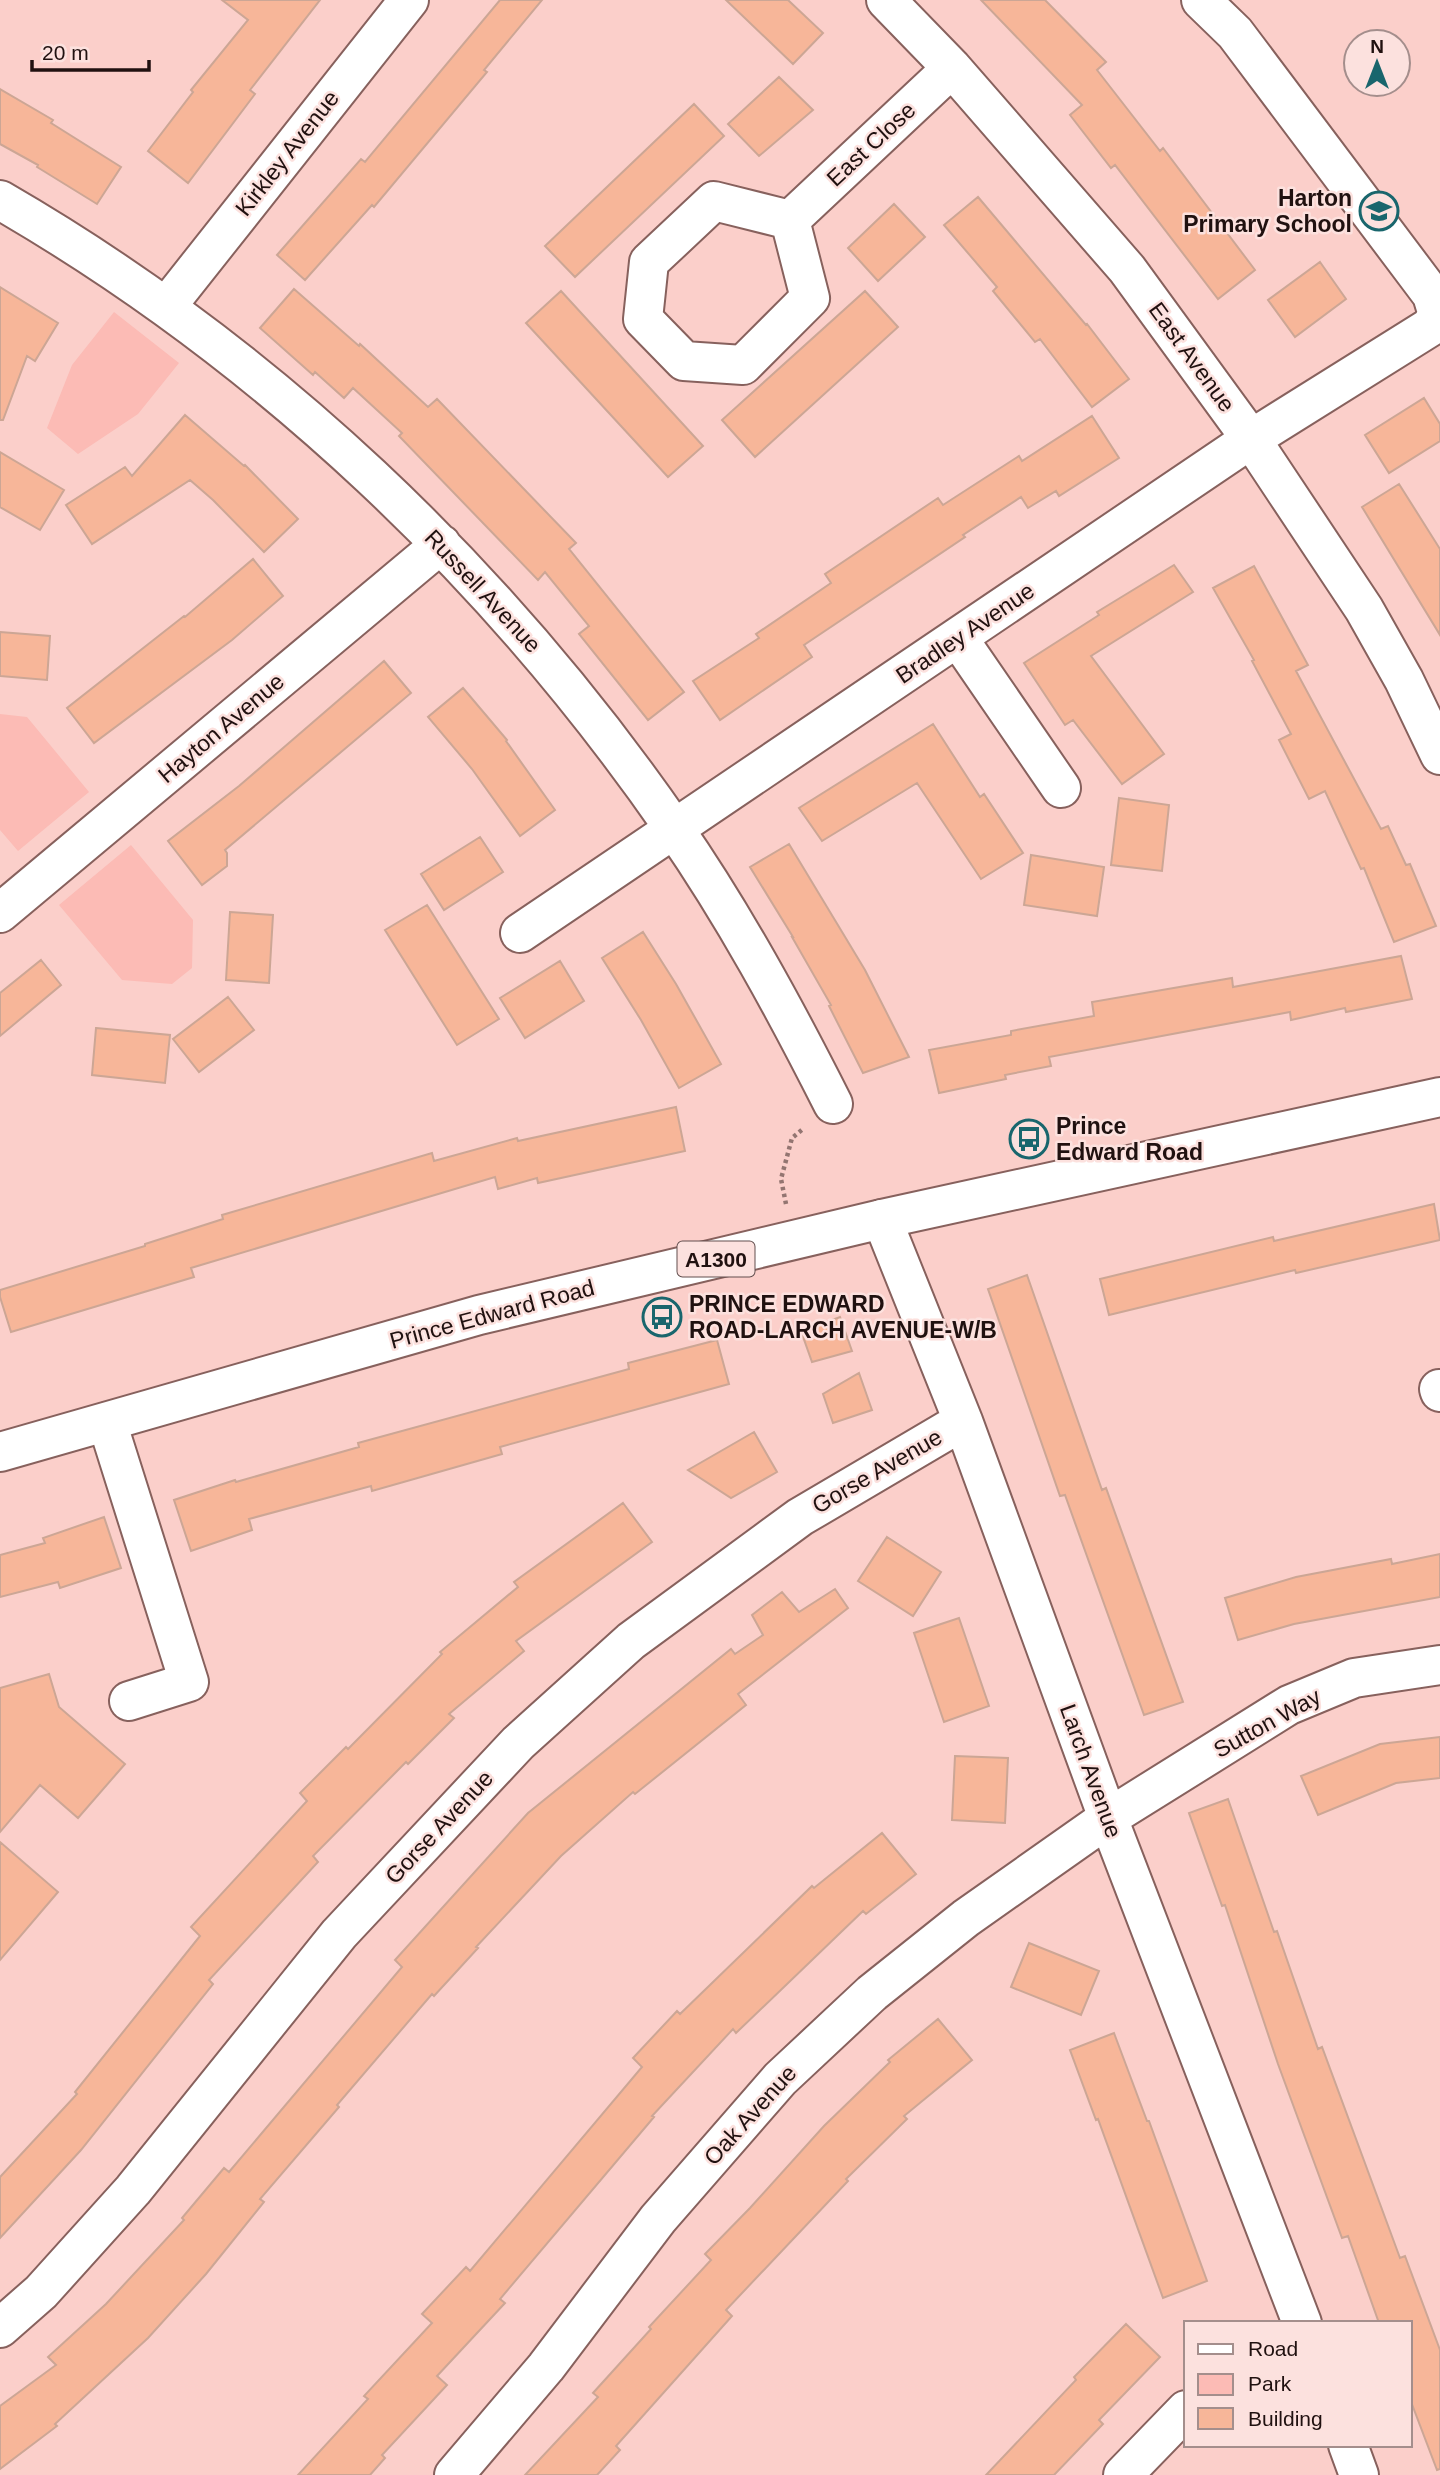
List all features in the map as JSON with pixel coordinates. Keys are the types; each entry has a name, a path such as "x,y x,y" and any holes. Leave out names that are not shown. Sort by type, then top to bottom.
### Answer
{"street":[{"name":"Kirkley Avenue","path":"166,307 409,0"},
{"name":"East Avenue","path":"886,0 952,68 1128,269 1251,439 1364,609 1404,680 1440,755"},
{"name":"Bradley Avenue","path":"520,933 1251,439 1430,327 1438,315 1432,295 1235,33 1201,0"},
{"name":"East Close","path":"790,219 952,68"},
{"name":"Russell Avenue","path":"0,200 97,260 166,307 309,419 442,544 505,611 621,754 675,830 732,918 785,1010 833,1104"},
{"path":"714,201 790,219 810,298 743,365 684,361 643,319 649,262 714,201"},
{"name":"Hayton Avenue","path":"0,913 442,544"},
{"path":"958,638 1060,788"},
{"name":"Prince Edward Road","path":"0,1452 479,1315 882,1219 1440,1097"},
{"name":"Larch Avenue","path":"882,1219 962,1421 1108,1818 1301,2321"},
{"name":"Gorse Avenue","path":"0,2328 41,2292 133,2190 339,1934 518,1743 631,1641 800,1517 962,1421"},
{"path":"107,1422 189,1682 129,1701"},
{"name":"Sutton Way","path":"1108,1818 1289,1704 1354,1678 1440,1665"},
{"name":"Oak Avenue","path":"454,2475 546,2367 658,2219 780,2079 872,1993 966,1918 1108,1818"},
{"path":"1123,2475 1184,2412"},
{"path":"1349,2447 1359,2475"}],"path":[{"path":"793,1240 781,1179 792,1138 833,1104"}],"green space":[{"path":"114,312 179,363 138,414 78,454 47,428 72,365"},
{"path":"0,714 27,717 89,792 18,851 0,830"},
{"path":"131,845 193,920 192,968 172,984 122,980 59,905"}],"building":[{"path":"222,0 320,0 250,90 255,94 188,183 148,151 193,92 191,90 248,20"},
{"path":"500,0 542,0 484,70 487,72 374,207 372,205 305,280 277,255 361,159 365,162"},
{"path":"726,0 788,0 823,33 793,64"},
{"path":"981,0 1045,0 1106,62 1097,70 1160,151 1163,148 1255,270 1218,299 1115,165 1111,168 1070,115 1082,105"},
{"path":"779,77 813,110 759,156 728,124"},
{"path":"0,89 53,120 51,123 121,167 97,204 37,167 38,165 0,144"},
{"path":"694,104 724,136 575,277 545,246"},
{"path":"978,197 1087,324 1129,379 1092,407 1040,339 1035,342 993,291 997,287 944,225"},
{"path":"894,204 925,237 878,281 848,248"},
{"path":"1320,262 1346,299 1295,337 1268,300"},
{"path":"0,287 58,323 35,361 27,356 3,420 0,420"},
{"path":"294,289 359,346 360,344 428,407 437,399 576,543 569,549 684,692 648,720 579,634 589,626 545,572 538,580 399,436 402,433 353,388 344,398 315,372 313,375 260,328"},
{"path":"561,291 703,446 668,477 526,323"},
{"path":"865,291 898,327 755,457 722,420"},
{"path":"1424,398 1440,424 1440,441 1389,473 1365,435"},
{"path":"185,415 245,465 298,519 264,552 190,480 92,544 66,505 125,467 132,476"},
{"path":"1092,416 1119,458 1059,496 1056,491 1028,508 1021,497 963,535 965,537 804,645 812,657 720,720 693,681 759,638 756,634 831,583 825,574 938,498 943,505 1019,456 1022,461"},
{"path":"0,452 64,490 40,530 0,507"},
{"path":"1399,484 1440,549 1440,635 1362,507"},
{"path":"253,559 283,596 232,640 94,743 67,708 185,617"},
{"path":"1174,565 1193,592 1091,656 1164,754 1122,784 1073,720 1065,725 1024,663 1099,615 1097,612"},
{"path":"1254,566 1308,665 1296,671 1381,829 1388,826 1406,865 1410,864 1436,926 1394,942 1364,868 1361,869 1325,791 1309,799 1279,740 1291,734 1252,661 1254,660 1213,588"},
{"path":"0,632 50,636 47,680 0,676"},
{"path":"384,661 411,693 225,850 227,866 202,885 168,841 239,786"},
{"path":"463,688 507,740 555,810 520,836 472,769 428,717"},
{"path":"933,724 980,797 984,794 1023,853 981,879 917,783 822,841 799,808"},
{"path":"1119,798 1169,805 1162,871 1111,865"},
{"path":"480,837 503,872 444,910 421,874"},
{"path":"789,844 865,970 909,1057 863,1073 829,1006 831,1005 750,867"},
{"path":"1031,855 1104,867 1097,916 1024,905"},
{"path":"427,905 499,1019 457,1045 385,930"},
{"path":"230,912 273,915 269,983 226,980"},
{"path":"643,932 721,1064 679,1088 602,958"},
{"path":"1401,956 1412,999 1346,1012 1345,1008 1291,1020 1290,1012 1049,1057 1051,1066 939,1093 929,1050 1094,1016 1092,1002 1232,978 1233,987"},
{"path":"41,960 61,985 0,1036 0,993"},
{"path":"560,961 584,1001 525,1038 500,998"},
{"path":"228,997 254,1030 199,1072 173,1039"},
{"path":"96,1028 170,1035 165,1083 92,1075"},
{"path":"676,1107 685,1151 538,1183 537,1178 498,1189 495,1177 191,1268 194,1277 11,1332 0,1297 0,1290 145,1246 223,1219 222,1215 432,1153 434,1161 517,1138 518,1141"},
{"path":"1434,1204 1440,1240 1296,1273 1295,1270 1109,1315 1100,1279 1273,1237 1274,1241"},
{"path":"1027,1275 1102,1490 1106,1488 1183,1702 1144,1715 1065,1495 1060,1496 988,1289"},
{"path":"840,1317 852,1351 812,1362 801,1331"},
{"path":"717,1340 729,1384 500,1447 502,1454 372,1491 371,1486 249,1519 252,1530 191,1551 174,1500 235,1480 236,1482 359,1447 358,1443 629,1369 628,1363"},
{"path":"859,1373 872,1410 833,1423 823,1394"},
{"path":"754,1432 777,1472 731,1498 688,1470"},
{"path":"623,1503 652,1542 516,1641 524,1651 449,1714 454,1718 408,1764 406,1762 313,1856 318,1862 209,1980 213,1984 81,2150 0,2238 0,2177 77,2094 75,2092 200,1936 191,1927 307,1801 300,1793 346,1747 348,1749 442,1654 440,1652 518,1587 514,1582"},
{"path":"104,1517 121,1568 60,1588 58,1582 0,1597 0,1555 45,1543 43,1538"},
{"path":"887,1537 941,1572 913,1616 858,1581"},
{"path":"1440,1554 1440,1597 1294,1624 1238,1640 1225,1598 1296,1577 1391,1559 1392,1564"},
{"path":"835,1589 848,1608 738,1694 746,1705 635,1794 633,1792 561,1856 434,1996 432,1994 260,2199 264,2202 206,2274 148,2338 55,2424 57,2426 0,2469 0,2406 56,2365 48,2357 106,2304 184,2220 182,2218 224,2168 229,2172 402,1967 395,1960 528,1813 731,1649 735,1654 763,1635 752,1615 782,1592 799,1612"},
{"path":"959,1618 989,1706 944,1722 914,1633"},
{"path":"49,1674 59,1707 125,1764 78,1818 40,1785 0,1832 0,1688"},
{"path":"1440,1737 1440,1778 1396,1783 1318,1815 1301,1776 1380,1744"},
{"path":"955,1756 1008,1758 1005,1823 952,1820"},
{"path":"1228,1799 1318,2049 1322,2047 1400,2258 1405,2256 1440,2350 1440,2469 1437,2470 1412,2404 1412,2321 1378,2321 1348,2236 1342,2238 1278,2064 1225,1905 1222,1906 1189,1813"},
{"path":"882,1833 916,1874 866,1914 863,1911 736,2033 733,2029 652,2116 654,2117 500,2299 505,2303 437,2376 447,2385 382,2455 385,2458 370,2475 298,2475 368,2399 364,2396 432,2323 422,2314 466,2267 470,2271 642,2067 633,2058 677,2011 680,2014 812,1886 814,1888"},
{"path":"0,1842 58,1892 0,1960"},
{"path":"1029,1943 1099,1971 1081,2015 1011,1987"},
{"path":"938,2019 972,2060 904,2116 907,2119 846,2179 848,2181 726,2310 732,2316 616,2446 620,2450 597,2475 525,2475 598,2397 593,2393 711,2260 705,2254 824,2126 890,2062 888,2060"},
{"path":"1114,2033 1207,2281 1163,2298 1070,2050"},
{"path":"1126,2324 1160,2357 1099,2420 1103,2424 1054,2475 986,2475 1076,2380 1074,2377"}],"place":[{"name":"Harton Primary School","path":"1379,211"},
{"name":"Prince Edward Road","path":"1029,1139"},
{"name":"PRINCE EDWARD ROAD-LARCH AVENUE-W/B","path":"662,1317"}]}
